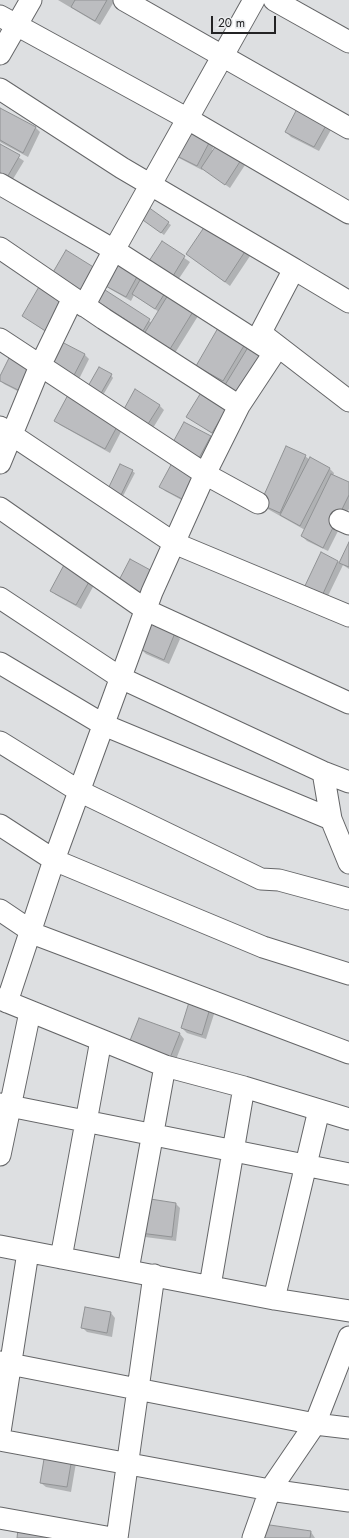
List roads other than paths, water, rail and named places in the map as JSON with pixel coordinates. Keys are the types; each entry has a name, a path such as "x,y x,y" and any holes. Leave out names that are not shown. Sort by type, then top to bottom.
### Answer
{"street":[{"path":"0,54 8,21 31,0"},
{"path":"124,0 349,128"},
{"path":"0,463 6,431 40,366 78,302 114,250 254,0"},
{"path":"274,0 349,42"},
{"path":"8,21 188,120 349,213"},
{"path":"0,89 151,185 349,302"},
{"path":"0,184 114,250 274,353"},
{"path":"0,248 78,302 239,406"},
{"path":"261,332 294,269"},
{"path":"261,332 274,353"},
{"path":"261,332 349,401"},
{"path":"0,339 204,474 258,503"},
{"path":"274,353 239,406 204,474 174,543 146,610 54,860 31,930 3,1000 165,1066 244,1087 349,1119"},
{"path":"6,431 174,543 349,616"},
{"path":"0,508 146,610 349,703"},
{"path":"0,598 121,678 323,772 349,782"},
{"path":"0,663 104,725 331,819"},
{"path":"0,742 79,791 261,879 279,880 349,899"},
{"path":"323,772 331,819 349,863"},
{"path":"0,825 54,860 263,947 349,974"},
{"path":"0,910 38,935 349,1053"},
{"path":"0,1155 5,1105 30,1012"},
{"path":"61,1258 100,1040"},
{"path":"128,1270 165,1066"},
{"path":"210,1286 244,1087"},
{"path":"5,1105 349,1174"},
{"path":"274,1299 319,1110"},
{"path":"0,1246 274,1299 349,1311"},
{"path":"0,1432 5,1363 28,1252"},
{"path":"117,1538 154,1275"},
{"path":"253,1538 270,1490 315,1424 348,1345"},
{"path":"5,1363 138,1391 315,1424 349,1428"},
{"path":"0,1440 270,1490 349,1501"},
{"path":"0,1518 112,1538"}]}
